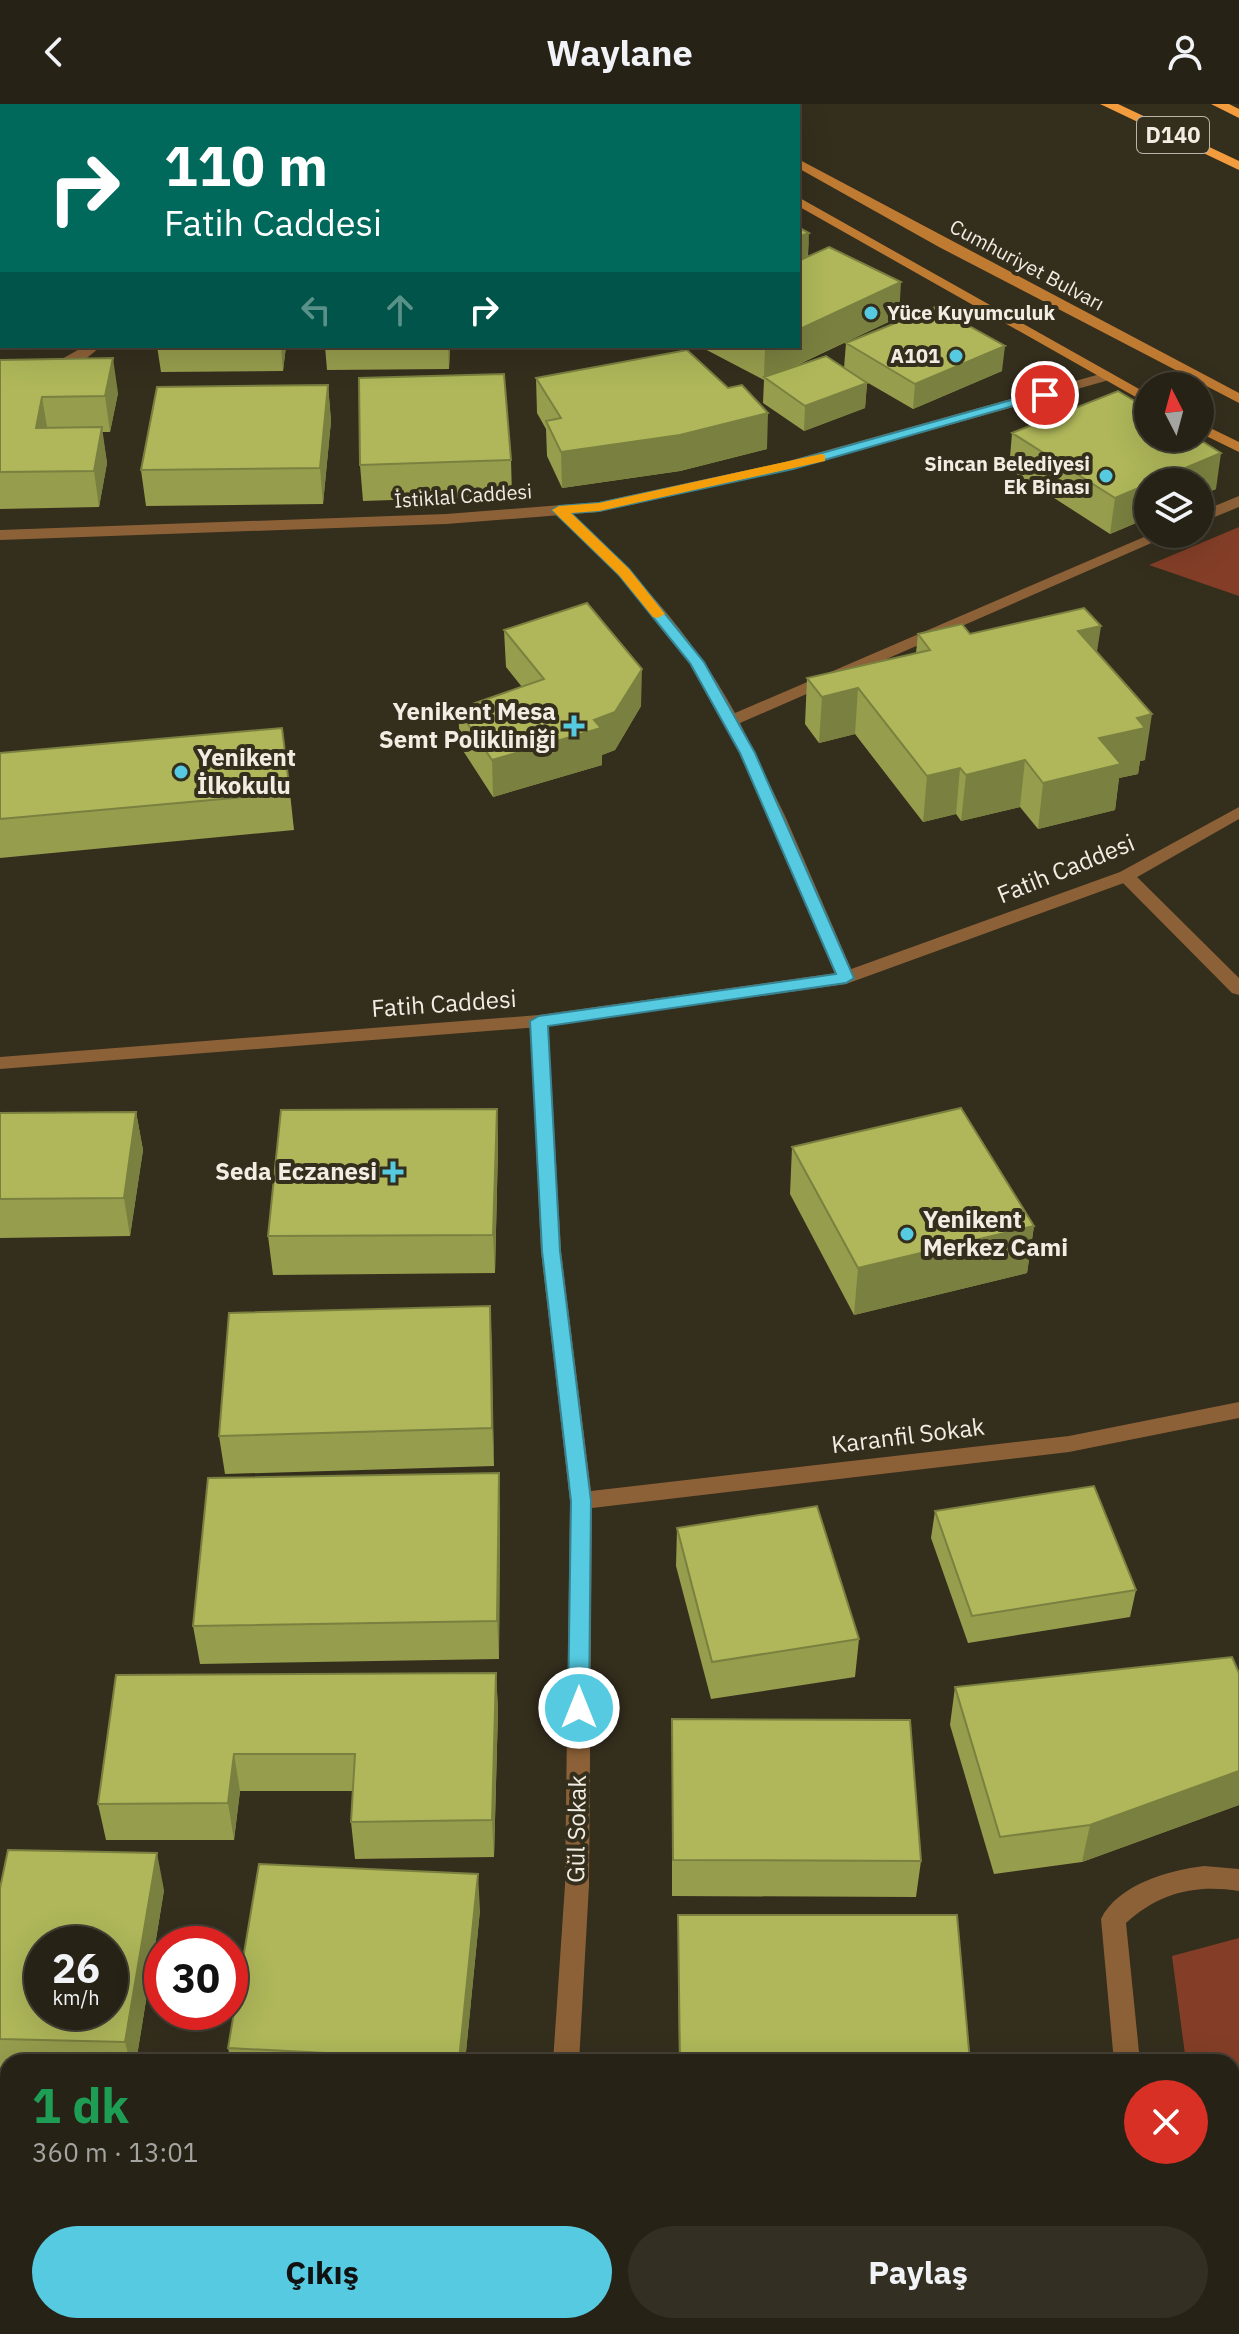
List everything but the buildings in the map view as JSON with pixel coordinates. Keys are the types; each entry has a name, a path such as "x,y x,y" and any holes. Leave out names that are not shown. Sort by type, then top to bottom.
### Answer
{"highway":[{"name":"D140","path":"1107,104 1239,166"},
{"name":"D140","path":"1218,104 1239,114"}],"main road":[{"name":"Cumhuriyet Bulvarı","path":"800,164 944,244 1239,399"},
{"path":"800,202 1134,393"},
{"path":"1214,435 1239,448"}],"street":[{"path":"0,367 55,364 83,358 91,348"},
{"name":"İstiklal Caddesi","path":"0,535 446,519 599,507 788,466 1104,377"},
{"path":"1214,512 1239,501"},
{"path":"559,510 624,572 697,662 747,753 846,978"},
{"path":"730,721 1134,547"},
{"name":"Fatih Caddesi","path":"0,1063 539,1021 846,978 1126,876 1239,812"},
{"path":"1126,876 1239,989"},
{"name":"Gül Sokak","path":"539,1021 551,1251 581,1501 577,1885 566,2054"},
{"name":"Karanfil Sokak","path":"581,1501 1069,1444 1239,1410"},
{"path":"1126,2054 1113,1919 1134,1898 1160,1885 1192,1878 1239,1880"}],"shaded area":[{"path":"1239,527 1239,596 1149,565 1189,548 1214,548 1214,538"},
{"path":"1239,1938 1239,2054 1185,2054 1172,1956"}],"slow traffic":[{"path":"658,614 624,572 559,510 599,507 821,458"}],"place":[{"name":"Yüce Kuyumculuk","path":"871,313"},
{"name":"A101","path":"956,356"},
{"name":"Sincan Belediyesi Ek Binası","path":"1106,476"},
{"name":"Yenikent Mesa Semt Polikliniği","path":"574,726"},
{"name":"Yenikent İlkokulu","path":"181,772"},
{"name":"Seda Eczanesi","path":"393,1172"},
{"name":"Yenikent Merkez Cami","path":"907,1234"}],"route":[{"path":"579,1708 581,1501 551,1251 539,1021 846,978 747,753 697,662 624,572 559,510 599,507 788,466 1045,395"}]}
